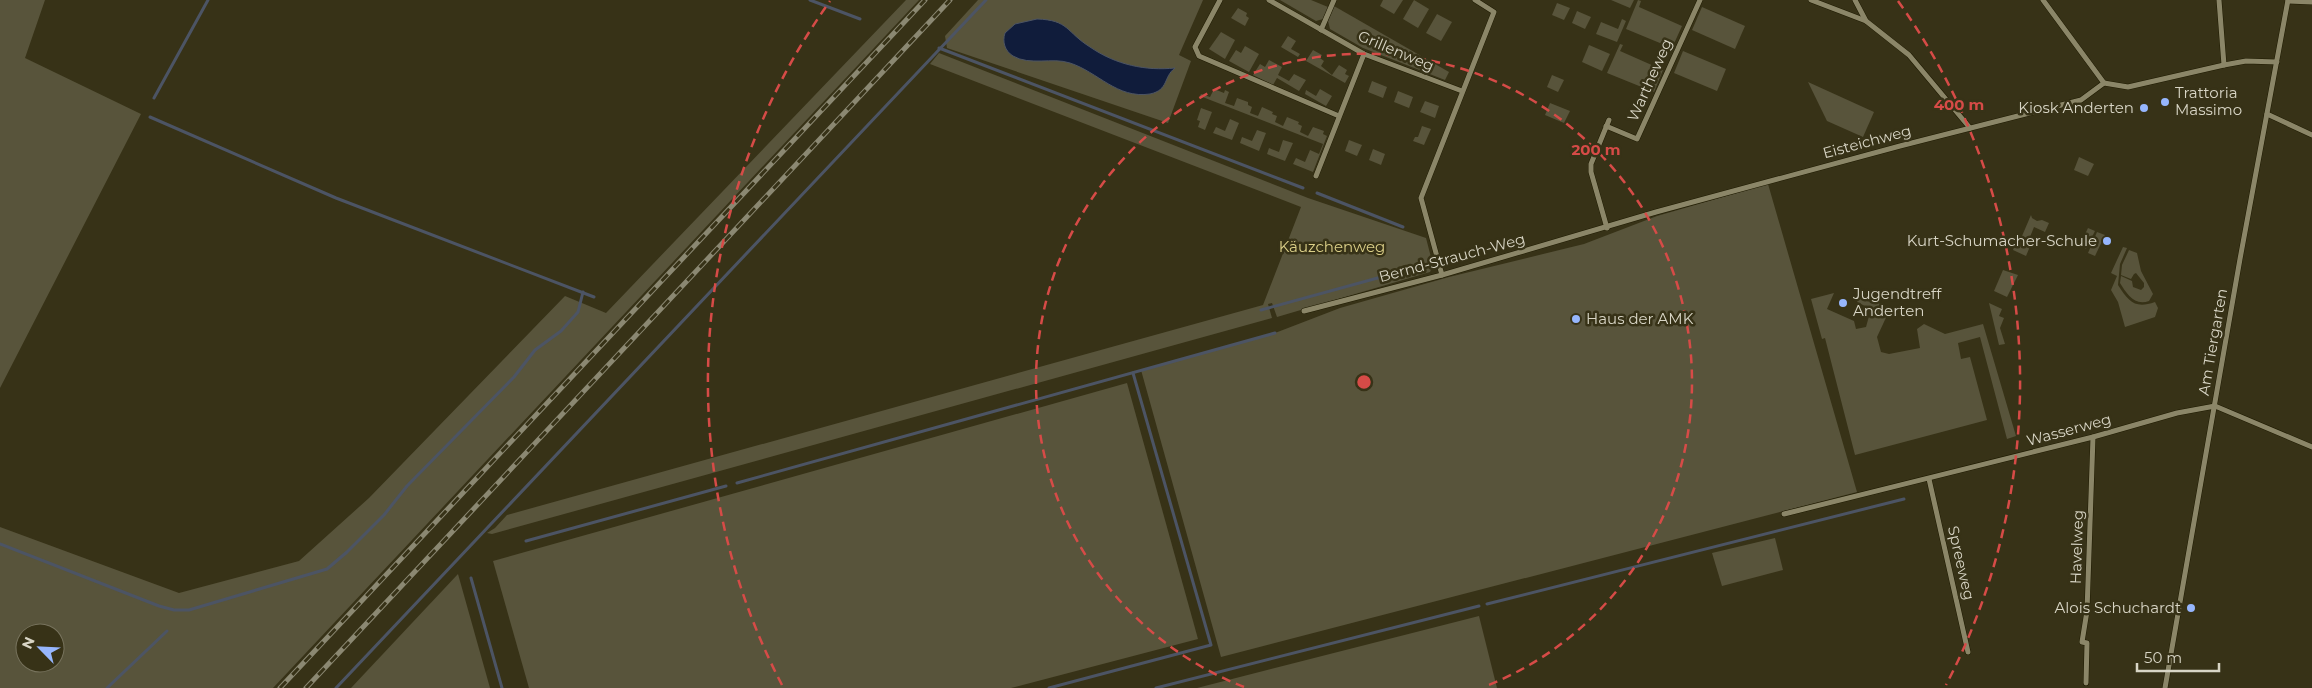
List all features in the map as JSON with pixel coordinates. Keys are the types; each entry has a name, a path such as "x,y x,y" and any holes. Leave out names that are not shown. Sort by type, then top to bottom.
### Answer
{"street":[{"path":"1220,0 1195,46 1199,56 1339,116"},
{"name":"Grillenweg","path":"1269,0 1364,54 1462,91"},
{"path":"1321,30 1334,0"},
{"path":"1442,275 1421,198 1494,12 1474,0"},
{"name":"Wartheweg","path":"1606,126 1637,139 1700,0"},
{"path":"1811,0 1866,21 1909,55 1970,128"},
{"path":"1855,0 1866,21"},
{"path":"2043,0 2104,83 2128,87 2224,64 2246,61 2277,62"},
{"path":"2219,0 2224,64"},
{"path":"2288,0 2312,2"},
{"name":"Am Tiergarten","path":"2165,688 2288,0"},
{"path":"1316,176 1364,54"},
{"name":"Eisteichweg","path":"1607,228 1684,205 2081,100 2104,83"},
{"path":"2267,114 2312,135"},
{"name":"Wartheweg","path":"1607,228 1591,172 1591,164 1609,120"},
{"name":"Bernd-Strauch-Weg","path":"1304,311 1442,275 1607,228"},
{"path":"2215,406 2312,447"},
{"name":"Wasserweg","path":"1929,479 2093,437 2177,413 2215,406"},
{"name":"Havelweg","path":"2086,683 2087,643 2082,642 2087,611 2093,437"},
{"path":"1784,514 1929,479"},
{"name":"Spreeweg","path":"1929,479 1968,652"}],"green space":[{"path":"0,0 45,0 25,58 141,114 0,388"},
{"path":"906,0 919,0 273,688 0,688 0,527 179,593 299,561 369,498 565,296 606,313"},
{"path":"978,0 1203,0 1179,55 1191,61 1168,123 947,48 945,36"},
{"path":"1280,0 1311,0 1328,7 1323,19 1316,21"},
{"path":"1383,0 1403,0 1394,14 1380,6"},
{"path":"1414,0 1429,9 1418,28 1403,19"},
{"path":"1611,0 1634,0 1630,8"},
{"path":"1638,0 1641,1 1639,7 1682,26 1672,48 1626,29"},
{"path":"1557,3 1570,8 1564,20 1552,15"},
{"path":"1334,6 1449,72 1445,80 1363,48 1330,29 1328,21"},
{"path":"1702,7 1745,26 1735,49 1692,30"},
{"path":"1238,8 1247,13 1246,16 1249,18 1245,26 1231,18"},
{"path":"1577,11 1591,17 1585,29 1572,23"},
{"path":"1437,14 1452,22 1441,41 1426,33"},
{"path":"1622,19 1626,21 1617,42 1596,34 1601,22 1618,29"},
{"path":"1221,32 1235,40 1225,59 1209,49"},
{"path":"1288,36 1296,41 1291,49 1300,54 1298,57 1281,47"},
{"path":"1620,44 1623,45 1620,51 1663,70 1654,92 1607,73"},
{"path":"1589,45 1610,54 1602,71 1582,62"},
{"path":"1245,46 1259,54 1249,72 1229,61 1236,50 1241,53"},
{"path":"1313,50 1322,55 1320,58 1324,61 1321,66 1332,75 1339,65 1347,70 1345,74 1349,76 1345,83 1306,61"},
{"path":"1683,51 1726,69 1717,91 1674,73"},
{"name":"Käuzchenweg","path":"939,53 1308,198 1426,238 1433,265 1430,272 1277,317 1272,303 1268,304 1272,318 492,534 487,533 495,528 507,515 1263,305 1301,207 930,64"},
{"path":"1269,60 1282,67 1278,75 1289,81 1294,74 1306,80 1299,91 1277,78 1273,85 1253,75 1260,64 1265,67"},
{"path":"1552,75 1564,80 1558,92 1547,87"},
{"path":"1372,81 1387,87 1383,98 1368,92"},
{"path":"1808,82 1874,112 1863,137 1827,121"},
{"path":"1214,89 1224,93 1225,90 1229,92 1225,103 1234,106 1237,98 1248,102 1248,105 1252,107 1250,113 1258,116 1262,107 1273,112 1272,114 1277,116 1275,122 1283,126 1287,117 1299,122 1298,124 1302,126 1300,132 1308,136 1313,127 1324,131 1323,134 1327,136 1313,172 1293,164 1296,158 1305,162 1310,150 1319,154 1323,144 1200,96 1201,94 1210,97"},
{"path":"1320,89 1332,96 1326,106 1305,94 1306,90 1316,96"},
{"path":"1398,91 1413,97 1409,108 1394,102"},
{"path":"1425,101 1439,106 1435,118 1420,112"},
{"path":"1550,103 1570,111 1564,123 1545,115"},
{"path":"1201,108 1212,112 1205,130 1198,127 1200,121 1197,120"},
{"path":"1230,119 1239,123 1232,140 1213,133 1216,127 1225,131"},
{"path":"1422,126 1431,129 1424,145 1413,141 1415,137 1418,137"},
{"path":"1257,130 1266,133 1259,151 1240,143 1242,137 1252,141"},
{"path":"1283,140 1293,143 1285,161 1267,154 1269,148 1279,152"},
{"path":"1349,140 1362,145 1357,156 1345,151"},
{"path":"1373,149 1385,154 1381,165 1369,160"},
{"path":"2079,157 2094,164 2088,176 2074,170"},
{"path":"1768,184 1857,492 1221,657 1141,370 1275,333 1340,308 1449,277 1584,244 1657,216"},
{"path":"2031,215 2037,221 2042,220 2049,223 2045,232 2034,227 2030,237 2037,240 2036,243 2022,236"},
{"path":"2088,228 2095,231 2086,249 2080,245"},
{"path":"2097,232 2105,235 2095,256 2088,253"},
{"path":"2018,237 2031,244 2026,256 2013,250"},
{"path":"2123,247 2127,248 2120,264 2118,285 2129,300 2142,305 2155,302 2158,308 2155,317 2125,327 2118,302 2111,290 2117,276 2111,273"},
{"path":"2129,250 2137,253 2141,271 2153,294 2149,301 2139,302 2135,300 2128,295 2120,283 2121,276 2132,281 2133,287 2141,290 2144,287 2144,283 2136,273 2131,279 2121,275 2122,265"},
{"path":"2003,270 2018,275 2007,297 1994,291"},
{"path":"1834,293 1827,309 1854,321 1856,329 1866,327 1871,309 1857,302 1861,294 1890,309 1877,337 1881,352 1889,354 1920,348 1917,329 1924,324 1945,334 1983,324 2016,436 2007,439 1980,337 1958,343 1961,359 1970,357 1987,420 1855,455 1825,338 1822,339 1811,299"},
{"path":"1989,303 2002,309 1999,316 2004,318 2000,328 2005,344 1999,345"},
{"path":"1127,383 1198,639 1011,688 529,688 493,561"},
{"path":"1775,538 1783,570 1722,586 1712,553"},
{"path":"458,574 490,688 351,688"},
{"path":"1479,616 1497,688 1197,688"}],"water":[{"path":"1037,19 1062,24 1082,42 1100,53 1121,62 1153,69 1175,68 1160,90 1150,94 1138,94 1118,89 1090,72 1070,63 1063,61 1034,61 1013,56 1005,46 1005,33 1015,24"}],"waterway":[{"path":"154,98 208,0"},
{"path":"810,0 860,19"},
{"path":"336,688 986,0"},
{"path":"939,48 1303,188"},
{"path":"150,117 336,198 594,297"},
{"path":"1317,193 1403,227"},
{"path":"1261,310 1425,265"},
{"path":"0,544 159,606 174,610 189,610 327,569 384,515 407,486 514,377 535,350 561,331 578,312 583,292"},
{"path":"737,483 1275,333"},
{"path":"1049,688 1211,645 1133,373"},
{"path":"526,541 726,486"},
{"path":"1487,604 1904,499"},
{"path":"471,578 502,688"},
{"path":"1156,688 1479,606"},
{"path":"107,688 167,631"}],"railway":[{"path":"280,688 925,0"},
{"path":"306,688 950,0"}],"place":[{"name":"Trattoria Massimo","path":"2165,102"},
{"name":"Kiosk Anderten","path":"2144,108"},
{"name":"Kurt-Schumacher-Schule","path":"2107,241"},
{"name":"Jugendtreff Anderten","path":"1843,303"},
{"name":"Haus der AMK","path":"1576,319"},
{"name":"Alois Schuchardt","path":"2191,608"}]}
